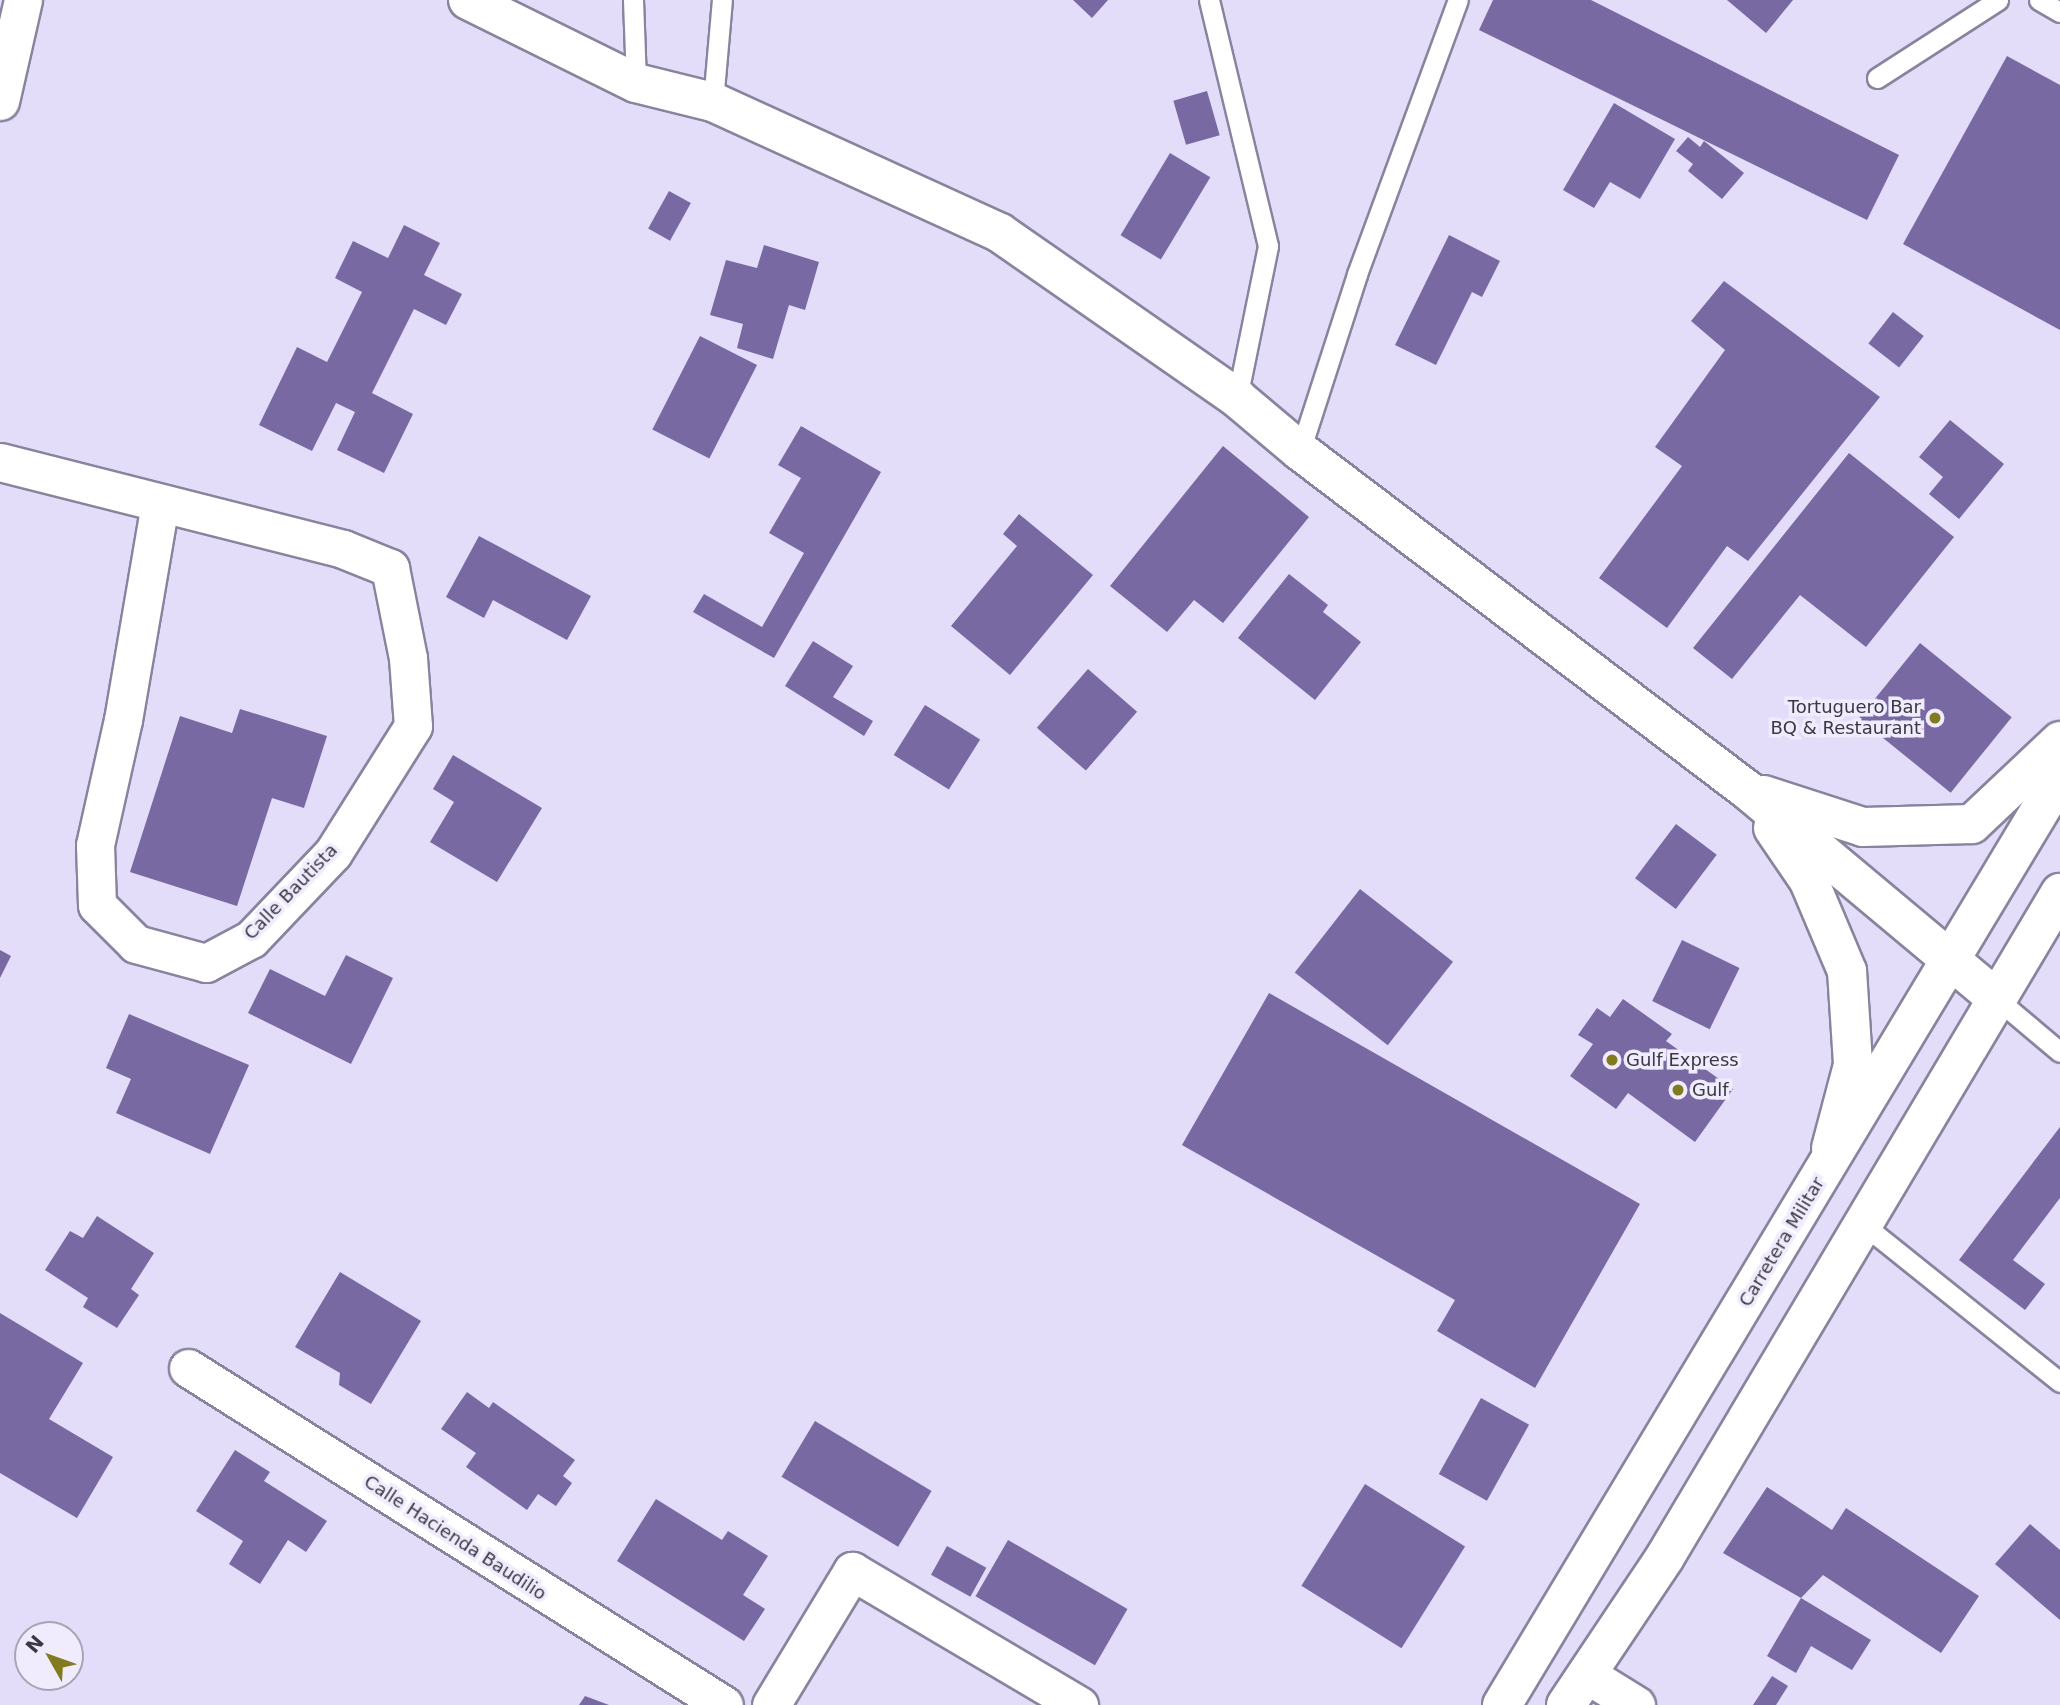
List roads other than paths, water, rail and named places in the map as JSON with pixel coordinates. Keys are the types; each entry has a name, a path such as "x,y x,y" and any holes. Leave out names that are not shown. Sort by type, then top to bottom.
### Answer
{"street":[{"path":"0,101 23,0"},
{"path":"468,0 636,83 713,102 1000,233 1237,398 1300,451 1746,789 1997,999"},
{"name":"Calle Bautista","path":"0,462 343,549 390,568 408,658 413,726 332,853 251,939 206,963 136,944 97,905 95,845 124,720 160,504"},
{"path":"1746,789 1863,827 1972,824 2060,741"},
{"name":"Carretera Militar","path":"1502,1705 2060,777"},
{"path":"1746,789 1809,881 1847,971 1853,1065 1825,1170"},
{"path":"1636,1705 1576,1690 1664,1557 2060,893"},
{"name":"Calle Hacienda Baudilio","path":"188,1368 724,1705"},
{"path":"771,1705 852,1571 1079,1705"}],"lane":[{"path":"633,0 636,83"},
{"path":"713,102 722,0"},
{"path":"1209,0 1268,246 1237,398"},
{"path":"1300,451 1357,274 1458,0"},
{"path":"1877,78 1997,0"},
{"path":"2039,0 2060,12"},
{"path":"1997,999 2060,1052"},
{"path":"1864,1225 2060,1382"}],"place":[{"name":"Tortuguero Bar BQ & Restaurant","path":"1935,718"},
{"name":"Gulf Express","path":"1612,1060"},
{"name":"Gulf","path":"1678,1090"}]}
